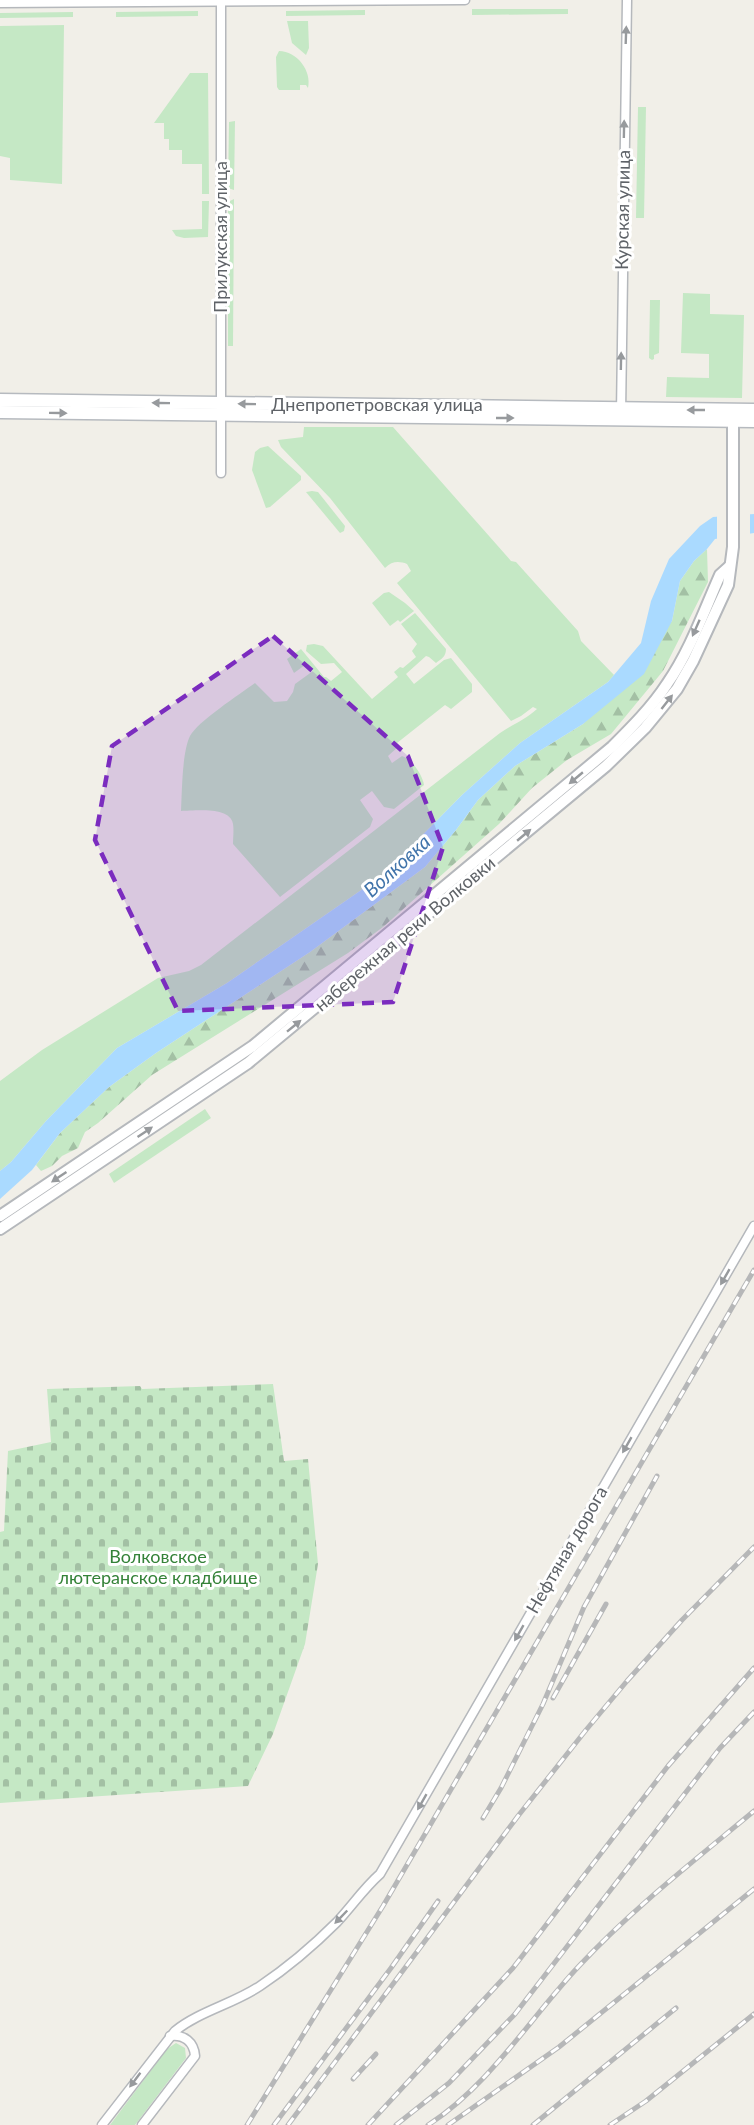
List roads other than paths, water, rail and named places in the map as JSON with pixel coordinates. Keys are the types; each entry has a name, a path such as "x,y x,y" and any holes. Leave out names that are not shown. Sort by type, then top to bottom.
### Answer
{"main road":[{"name":"Днепропетровская улица","path":"0,400 220,410"},
{"name":"Днепропетровская улица","path":"0,412 220,410 621,414 733,416 754,421"},
{"name":"Днепропетровская улица","path":"733,416 754,410"}],"street":[{"path":"0,3 465,0"},
{"name":"Курская улица","path":"621,414 627,0"},
{"name":"Прилукская улица","path":"220,473 221,1"},
{"name":"набережная реки Волковки","path":"0,1229 248,1063 619,754 656,715 685,676 730,579 734,505 733,416"},
{"name":"набережная реки Волковки","path":"0,1216 253,1046 612,747 641,717 668,683 683,656 720,574 730,566"},
{"name":"Нефтяная дорога","path":"102,2125 169,2037 190,2020 259,1986 335,1923 358,1899 368,1884 380,1874 754,1226"},
{"path":"142,2125 195,2056 188,2040 179,2036 169,2037"}],"water":[{"name":"Волковка","path":"754,514 754,533 715,539 694,561 680,581 672,621 644,674 583,724 515,766 478,800 425,867 310,952 156,1053 109,1087 60,1133 32,1170 0,1199 0,1171 117,1048 227,983 383,875 462,795 520,743 608,682 641,643 651,601 669,559 700,526 713,517"}],"railway":[{"path":"247,2125 383,1906 754,1270"},
{"path":"483,1818 501,1788 543,1704 584,1607 657,1476"},
{"path":"288,2125 518,1816 586,1730 682,1620 754,1547"},
{"path":"553,1698 606,1604"},
{"path":"368,2125 513,1968 668,1766 754,1668"},
{"path":"396,2125 449,2083 515,2014 720,1748 754,1712"},
{"path":"428,2125 471,2091 599,1945 664,1886 754,1811"},
{"path":"448,2125 559,2047 754,1889"},
{"path":"274,2125 438,1901"},
{"path":"533,2125 676,2008"},
{"path":"610,2125 646,2101 754,2014"},
{"path":"353,2079 376,2054"}],"park label":[{"name":"Волковское лютеранское кладбище","path":"158,1567"}]}
